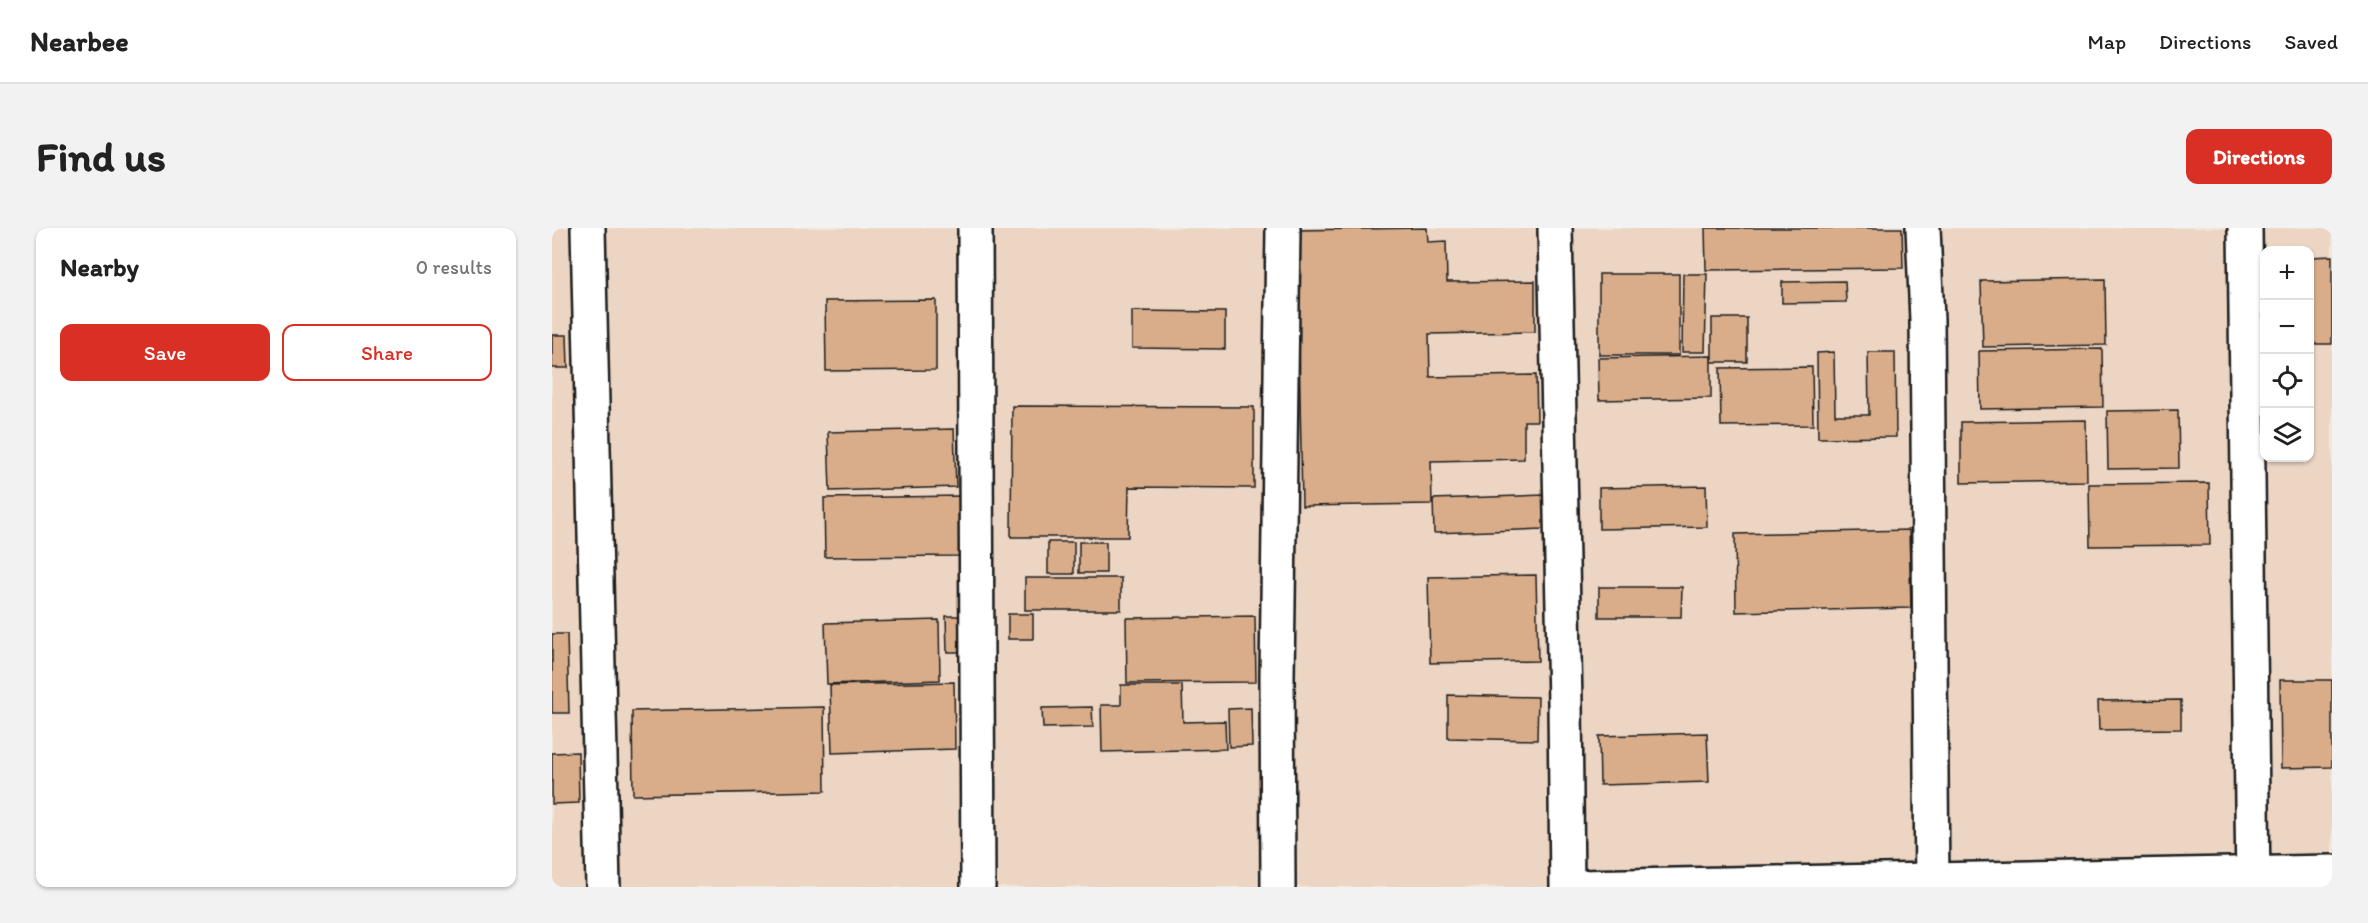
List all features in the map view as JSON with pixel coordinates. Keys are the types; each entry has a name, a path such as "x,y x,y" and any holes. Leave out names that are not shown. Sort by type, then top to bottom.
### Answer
{"street":[{"path":"588,228 603,887"},
{"path":"975,228 978,887"},
{"path":"1278,887 1277,678 1284,228"},
{"path":"1555,228 1567,887"},
{"path":"1923,228 1927,320 1932,883"},
{"path":"2244,228 2253,880"},
{"path":"1577,887 2253,880 2332,872"}],"shaded area":[{"path":"552,228 2332,228 2332,887 552,887"}],"building":[{"path":"1427,228 1428,242 1446,241 1447,282 1535,281 1535,332 1429,334 1430,377 1536,375 1537,421 1524,421 1524,459 1431,461 1432,504 1302,506 1297,230"},
{"path":"1705,228 1902,228 1903,268 1706,270"},
{"path":"2332,256 2332,344 2314,344 2314,257"},
{"path":"1599,274 1679,274 1679,355 1599,355"},
{"path":"1683,274 1707,274 1705,352 1682,352"},
{"path":"2105,279 2106,345 1983,347 1981,281"},
{"path":"1845,281 1846,302 1782,303 1782,282"},
{"path":"936,300 936,370 826,371 825,301"},
{"path":"1132,311 1225,312 1225,349 1132,348"},
{"path":"1712,318 1747,318 1747,362 1712,362"},
{"path":"552,335 567,335 568,368 552,368"},
{"path":"2102,349 2103,407 1980,409 1979,351"},
{"path":"1834,352 1835,415 1869,415 1868,352 1895,352 1896,437 1818,438 1817,353"},
{"path":"1711,356 1711,398 1599,400 1598,358"},
{"path":"1812,367 1813,425 1721,426 1720,368"},
{"path":"1012,406 1254,407 1254,488 1129,487 1128,537 1011,537"},
{"path":"2178,410 2179,468 2108,469 2107,411"},
{"path":"2086,420 2087,481 1961,483 1961,422"},
{"path":"954,429 956,487 830,491 828,432"},
{"path":"2209,483 2210,545 2090,546 2089,484"},
{"path":"1706,486 1707,527 1599,529 1599,488"},
{"path":"1544,495 1545,529 1434,533 1433,499"},
{"path":"961,496 962,556 825,557 824,498"},
{"path":"1909,530 1911,608 1736,612 1735,534"},
{"path":"1048,542 1074,542 1074,574 1048,574"},
{"path":"1079,542 1106,542 1106,573 1079,573"},
{"path":"1536,575 1538,661 1430,663 1428,577"},
{"path":"1025,578 1121,578 1121,610 1025,610"},
{"path":"1599,587 1682,587 1681,617 1599,617"},
{"path":"1008,614 1033,614 1033,639 1008,639"},
{"path":"946,616 971,616 972,652 947,652"},
{"path":"1255,616 1256,682 1127,683 1126,618"},
{"path":"939,620 940,680 827,684 825,623"},
{"path":"552,634 567,634 569,713 552,713"},
{"path":"2280,680 2332,680 2332,767 2281,768"},
{"path":"954,682 955,749 832,753 830,685"},
{"path":"1121,685 1182,685 1183,722 1225,721 1226,749 1102,752 1101,705 1121,705"},
{"path":"1448,695 1538,697 1537,740 1448,738"},
{"path":"2181,700 2181,729 2099,730 2098,701"},
{"path":"824,707 825,791 633,795 632,711"},
{"path":"1092,707 1093,727 1043,728 1042,708"},
{"path":"1251,708 1252,746 1229,747 1228,709"},
{"path":"1707,733 1709,782 1600,785 1599,736"},
{"path":"578,752 579,803 552,804 552,753"}]}
